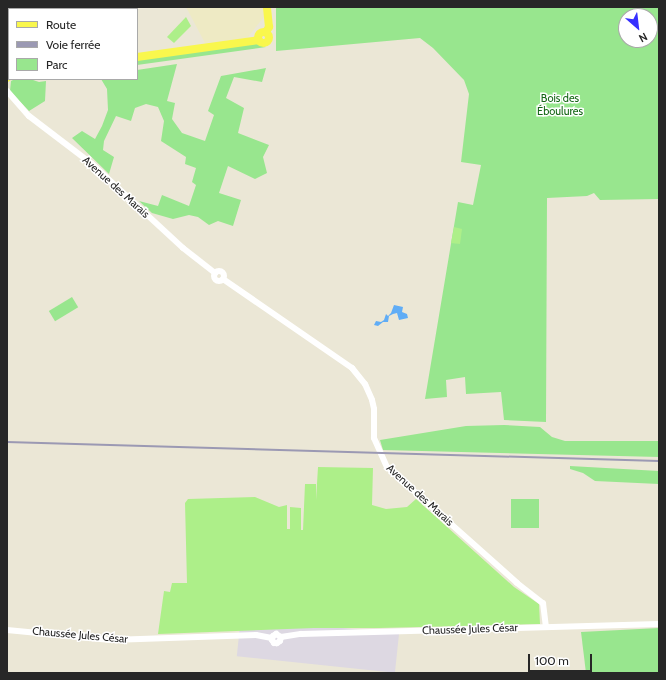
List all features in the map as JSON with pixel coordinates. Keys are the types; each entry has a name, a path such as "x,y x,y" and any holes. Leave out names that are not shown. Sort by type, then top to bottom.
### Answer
{"main road":[{"path":"138,57 259,40 262,42 267,40 269,37 266,32 269,27 267,7"}],"street":[{"name":"Avenue des Marais","path":"7,91 29,116 85,159 183,248 215,273 214,276 216,280 221,281 223,279 352,368 365,384 372,400 374,409 373,434 383,460 390,470 517,583 543,603 546,627"},
{"name":"Avenue des Marais","path":"7,95 17,101"},
{"name":"Chaussée Jules César","path":"7,630 111,640 256,635 272,638 276,634 281,637 297,634 659,624"}],"shaded area":[{"path":"186,7 263,7 264,17 247,38 205,43"},
{"path":"241,617 399,634 395,673 237,656"}],"green space":[{"name":"Bois des Éboulures","path":"276,7 659,7 659,199 600,200 594,193 587,196 547,198 546,422 504,420 501,392 466,394 465,377 446,380 447,397 425,399 458,202 473,205 481,165 461,162 469,94 464,80 433,48 420,38 276,51"},
{"path":"186,17 191,26 174,43 167,37"},
{"path":"256,43 266,47 138,65 138,59"},
{"path":"177,64 167,101 175,103 172,119 182,133 205,141 214,115 208,111 221,76 266,68 262,82 234,77 226,98 244,108 238,133 269,145 263,157 267,173 255,179 228,166 219,193 241,200 233,226 218,221 209,225 198,217 189,215 173,219 152,213 139,201 158,206 162,195 189,206 196,185 192,182 196,168 185,164 186,157 161,141 164,121 158,107 146,104 135,108 131,121 116,116 104,141 103,150 114,157 109,174 72,138 82,131 95,139 102,126 108,110 107,89 102,80 138,80 138,70"},
{"path":"11,81 46,81 45,101 29,111 10,91"},
{"path":"454,227 462,229 460,244 451,243"},
{"path":"72,297 78,307 55,321 49,311"},
{"path":"504,425 540,427 552,437 565,441 659,441 659,457 383,450 380,440 466,426"},
{"path":"570,466 659,471 659,484 595,481 583,473 570,469"},
{"path":"318,467 373,468 372,505 386,509 407,507 416,499 514,587 539,604 540,624 314,628 158,634 164,591 170,592 172,583 187,583 185,503 188,499 255,497 279,507 287,505 287,529 290,529 290,507 301,508 301,530 303,530 305,484 316,484 316,500"},
{"path":"511,499 539,499 539,528 511,528"},
{"path":"659,628 659,673 586,673 581,632"}],"water":[{"path":"394,305 403,307 402,312 407,314 408,318 399,320 397,313 389,316 388,322 383,322 378,326 374,325 376,321 381,322 384,320 386,314 388,316 391,313"}],"railway":[{"path":"7,442 659,461"}]}
